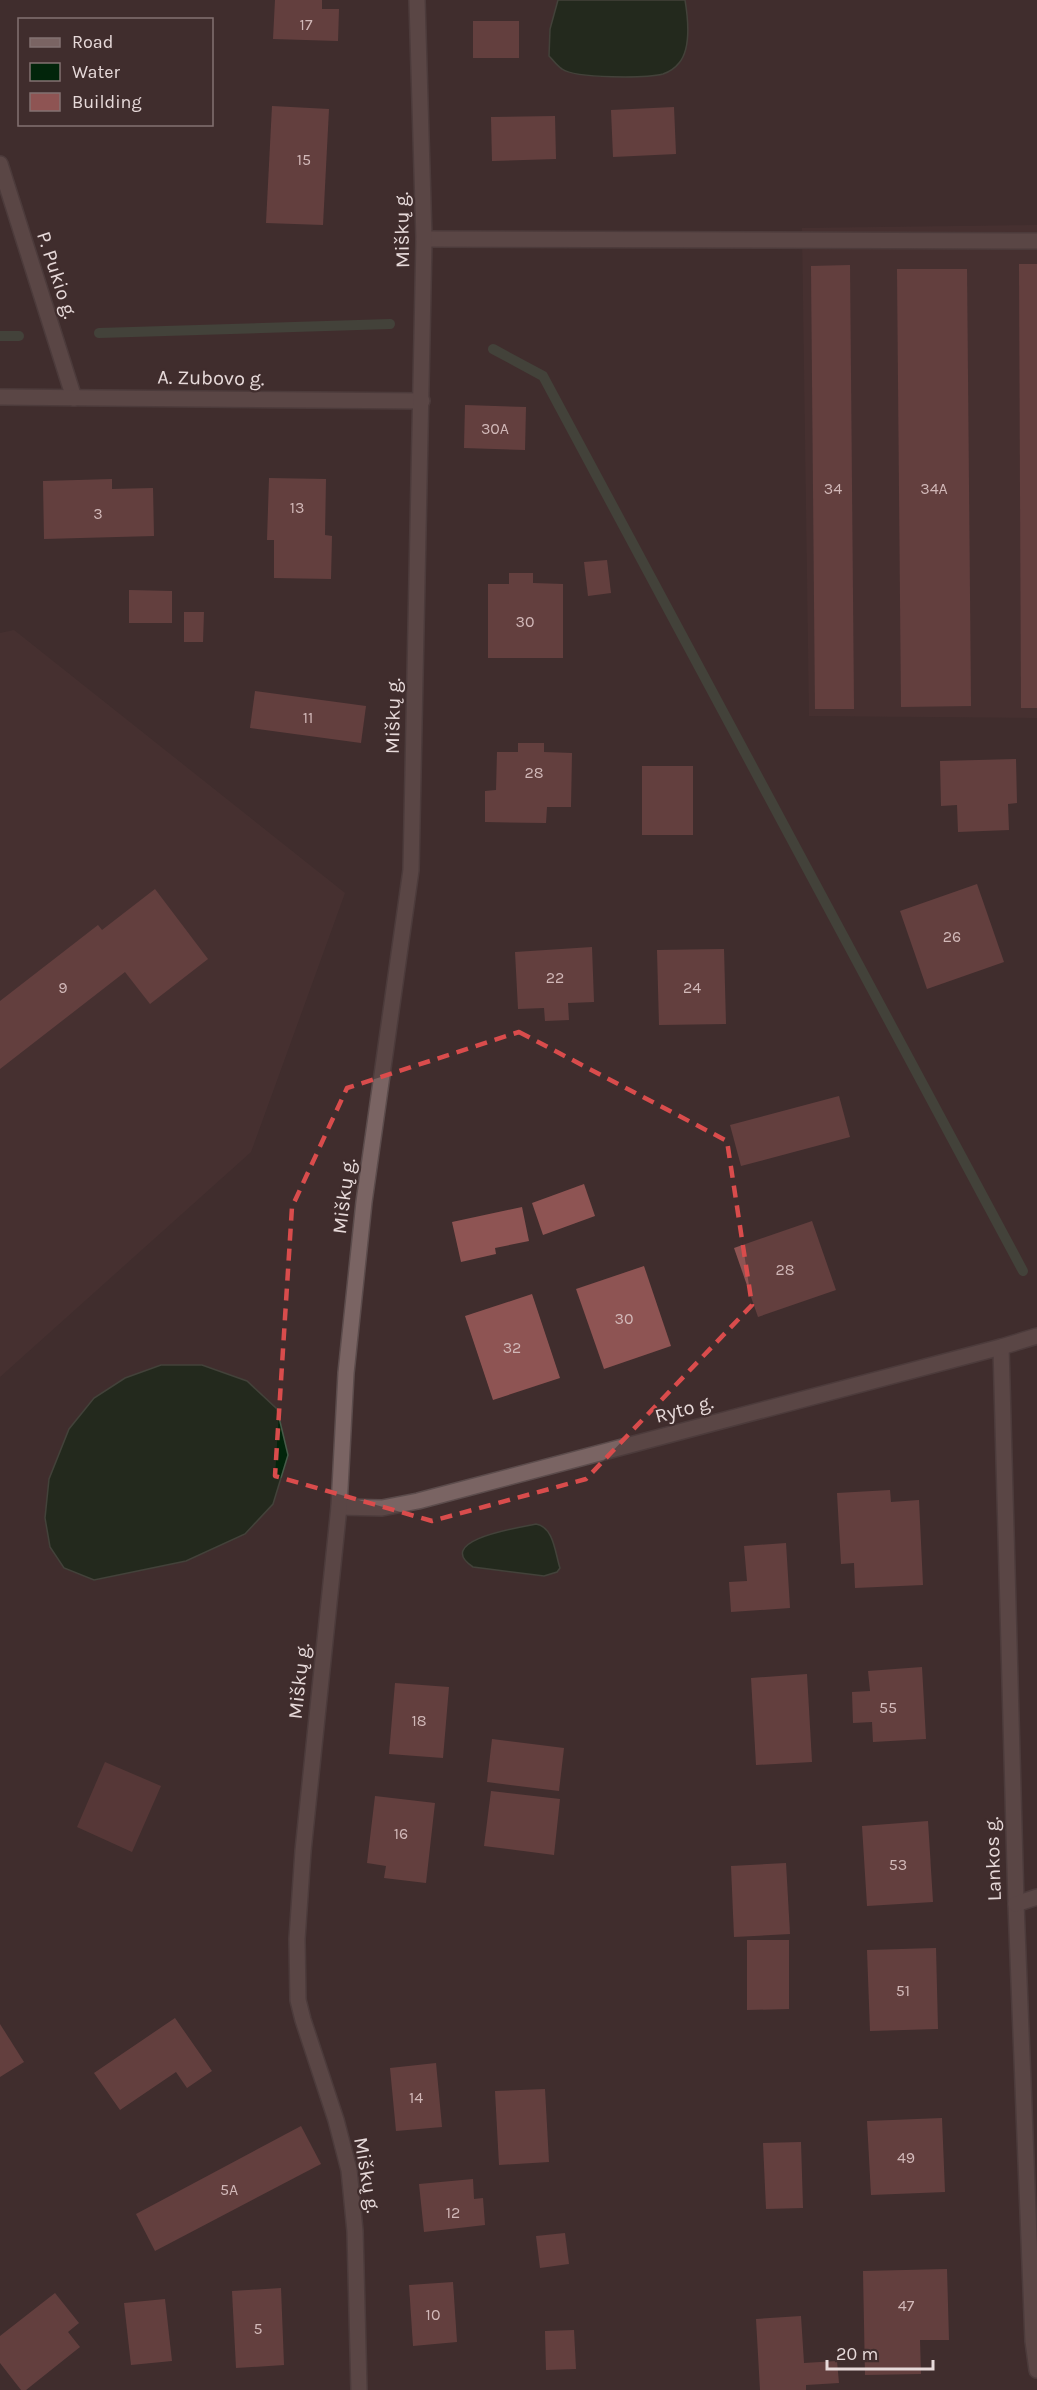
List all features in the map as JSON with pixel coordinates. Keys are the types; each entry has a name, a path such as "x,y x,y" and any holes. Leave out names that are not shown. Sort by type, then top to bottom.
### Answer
{"street":[{"name":"Miškų g.","path":"359,2390 355,2231 349,2170 336,2120 303,2020 297,1976 297,1939 303,1851 339,1507 346,1373 364,1202 411,870 424,239 417,0"},
{"name":"P. Pukio g.","path":"0,164 74,398"},
{"path":"424,239 1037,241"},
{"name":"A. Zubovo g.","path":"0,397 422,401"},
{"name":"Ryto g.","path":"339,1507 382,1508 417,1501 1037,1336"},
{"name":"Lankos g.","path":"1000,1347 1016,1904 1033,2341 1037,2370"},
{"path":"1016,1904 1037,1897"}],"highlighted area":[{"path":"519,1032 727,1141 752,1305 586,1479 432,1521 275,1476 292,1207 347,1088"}],"shaded area":[{"path":"1037,225 1037,718 809,716 802,228"},
{"path":"14,630 345,893 251,1152 0,1377 0,633"},
{"path":"105,1762 161,1786 132,1852 77,1827"}],"water":[{"path":"558,0 685,0 688,33 683,57 672,70 655,75 596,76 581,75 562,69 549,56 550,29"},
{"path":"161,1365 202,1365 247,1381 277,1409 288,1455 273,1504 245,1534 186,1561 94,1580 64,1568 50,1547 45,1518 49,1479 69,1429 94,1398 125,1378"},
{"path":"536,1524 542,1526 550,1535 560,1568 557,1572 544,1576 473,1567 463,1558 464,1549 471,1542 499,1532"}],"building":[{"path":"275,0 322,0 322,9 339,9 338,41 273,39"},
{"path":"473,21 519,21 519,58 473,58"},
{"path":"272,106 329,109 323,225 266,223"},
{"path":"674,107 676,154 613,157 611,110"},
{"path":"555,116 556,159 492,161 491,117"},
{"path":"1019,264 1037,264 1037,708 1021,708"},
{"path":"850,265 854,709 815,709 811,266"},
{"path":"897,269 967,269 971,706 901,707"},
{"path":"465,405 526,407 525,450 464,448"},
{"path":"269,478 326,479 325,535 332,536 331,579 274,578 274,540 267,540"},
{"path":"112,479 112,489 153,488 154,536 44,539 43,481"},
{"path":"607,560 611,593 588,596 584,562"},
{"path":"509,573 533,573 533,583 563,584 563,658 488,658 488,584 509,584"},
{"path":"129,590 172,591 172,623 129,623"},
{"path":"184,612 204,612 203,642 184,642"},
{"path":"255,691 366,706 361,743 250,728"},
{"path":"518,743 544,743 544,752 572,753 571,807 547,807 546,823 485,822 485,791 496,790 497,752 518,752"},
{"path":"1016,759 1017,803 1008,804 1009,830 958,832 957,805 941,806 940,761"},
{"path":"642,766 693,766 693,835 642,835"},
{"path":"977,884 1004,962 927,989 900,911"},
{"path":"155,889 208,959 150,1004 125,972 0,1069 0,1001 98,925 102,930"},
{"path":"592,947 594,1002 568,1003 569,1020 545,1021 544,1008 518,1009 515,952"},
{"path":"724,949 726,1024 659,1025 657,950"},
{"path":"839,1096 850,1137 741,1166 730,1125"},
{"path":"584,1184 595,1216 543,1235 532,1203"},
{"path":"522,1207 529,1241 495,1248 496,1254 461,1262 452,1222"},
{"path":"812,1221 836,1290 758,1317 734,1248"},
{"path":"644,1266 671,1346 604,1369 576,1289"},
{"path":"532,1294 560,1378 493,1400 465,1316"},
{"path":"890,1490 891,1502 919,1500 923,1585 855,1588 854,1563 841,1564 837,1493"},
{"path":"786,1543 790,1608 731,1612 729,1582 747,1581 744,1546"},
{"path":"922,1667 926,1739 873,1742 872,1722 853,1723 852,1692 870,1691 868,1671"},
{"path":"807,1674 812,1762 756,1765 751,1678"},
{"path":"395,1683 449,1687 443,1758 389,1754"},
{"path":"492,1739 564,1748 559,1791 487,1782"},
{"path":"491,1791 560,1799 554,1855 484,1846"},
{"path":"375,1796 435,1803 426,1883 384,1878 386,1866 367,1863"},
{"path":"928,1821 933,1902 867,1906 862,1826"},
{"path":"786,1863 790,1934 734,1937 731,1866"},
{"path":"747,1940 789,1940 789,2009 747,2010"},
{"path":"936,1948 938,2029 870,2031 867,1950"},
{"path":"175,2018 212,2071 187,2088 176,2072 120,2110 94,2073"},
{"path":"0,2024 24,2062 0,2077"},
{"path":"436,2063 442,2127 396,2131 390,2068"},
{"path":"545,2089 549,2162 499,2165 495,2091"},
{"path":"942,2118 945,2192 871,2195 867,2121"},
{"path":"301,2126 321,2164 155,2251 136,2214"},
{"path":"801,2142 803,2208 766,2209 763,2143"},
{"path":"473,2179 474,2199 483,2198 485,2225 424,2232 419,2184"},
{"path":"565,2233 569,2264 540,2268 536,2236"},
{"path":"947,2269 949,2340 920,2340 921,2374 865,2375 863,2271"},
{"path":"453,2282 457,2342 413,2346 409,2285"},
{"path":"281,2288 284,2365 236,2368 232,2291"},
{"path":"55,2293 79,2323 68,2332 80,2347 26,2390 21,2390 0,2363 0,2336"},
{"path":"165,2299 172,2361 131,2365 124,2303"},
{"path":"801,2316 804,2363 837,2361 839,2383 806,2385 806,2390 760,2390 756,2319"},
{"path":"574,2330 576,2369 546,2370 545,2331"}],"waterway":[{"path":"99,333 390,324"},
{"path":"0,336 19,336"},
{"path":"493,349 543,376 1023,1271"}]}
